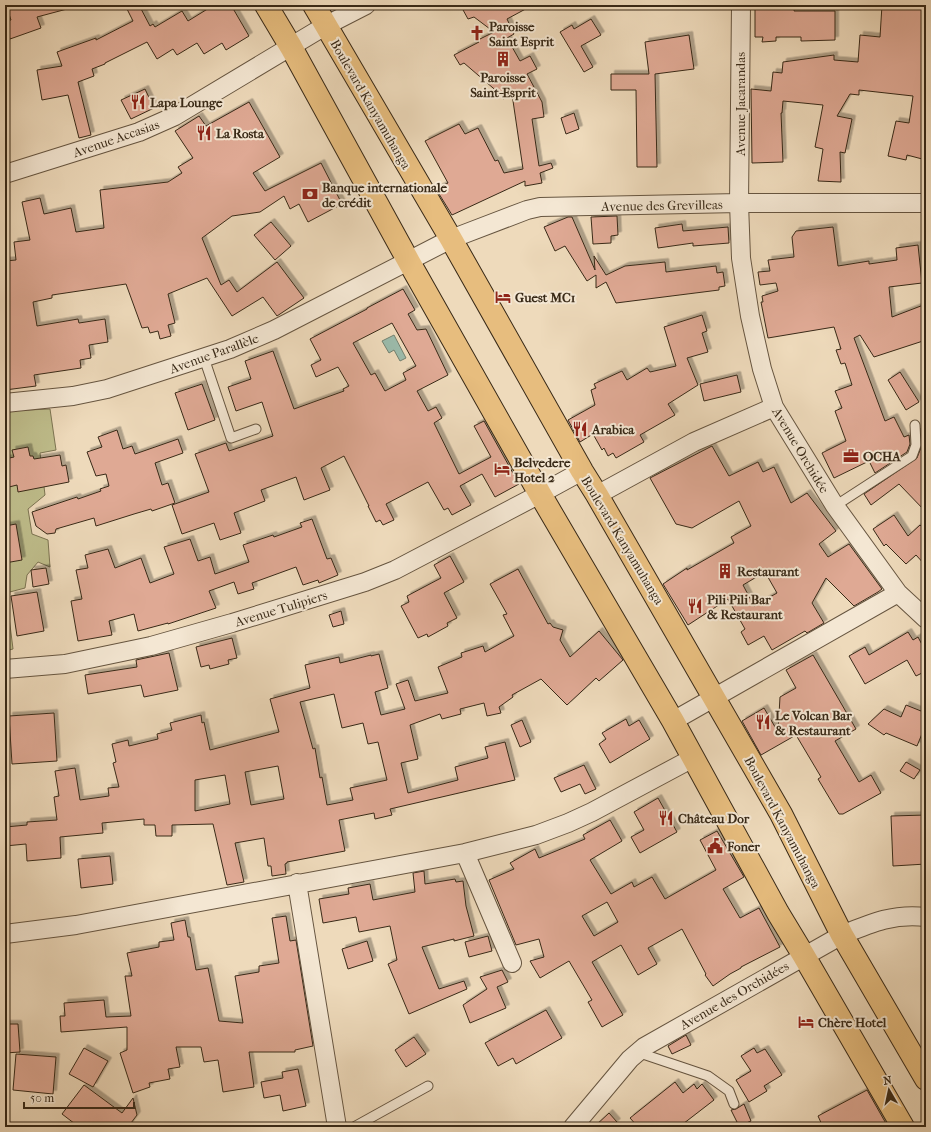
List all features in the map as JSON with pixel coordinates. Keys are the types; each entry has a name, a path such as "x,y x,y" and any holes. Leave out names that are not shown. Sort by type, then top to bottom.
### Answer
{"main road":[{"path":"266,5 291,47 409,262 540,494 673,721 778,913 904,1127"},
{"name":"Boulevard Kanyamuhanga","path":"314,5 451,239 582,471 598,495 781,814 842,935 926,1079"}],"street":[{"name":"Avenue Accasias","path":"5,174 139,132 175,116 325,26 366,5"},
{"name":"Avenue Jacarandas","path":"739,203 741,5"},
{"name":"Avenue des Grevilleas","path":"409,262 451,239 527,210 540,207 739,203 926,203"},
{"name":"Avenue Orchidée","path":"739,203 741,258 750,316 762,369 774,407 835,506 898,593 926,619"},
{"name":"Avenue Parallèle","path":"5,403 73,396 107,389 230,349 274,330 409,262"},
{"path":"598,495 694,442 774,407"},
{"name":"Avenue Tulipiers","path":"5,669 65,664 151,646 365,582 395,570 582,471"},
{"path":"673,721 898,593"},
{"path":"5,934 76,925 465,853 536,835 592,812 693,758"},
{"path":"465,853 512,963"},
{"path":"297,883 337,1127"},
{"name":"Avenue des Orchidées","path":"574,1127 637,1052 842,935 873,922 895,917 912,915 926,917"}],"lane":[{"path":"204,358 231,438 256,430"},
{"path":"835,506 912,456 916,445 914,425"},
{"path":"637,1052 708,1076 728,1091 734,1104"},
{"path":"354,1127 428,1086"}],"shaded area":[{"path":"394,335 406,358 400,361 394,350 389,353 382,341"},
{"path":"50,409 56,450 40,453 45,495 28,509 32,534 48,540 50,567 38,562 27,575 25,588 6,593 13,649 5,651 5,411"}],"building":[{"path":"6,5 66,5 67,9 37,17 41,28 10,39 5,22 11,20"},
{"path":"125,5 139,5 150,26 153,24 155,27 182,11 188,21 214,5 231,5 249,36 226,50 222,43 204,54 197,43 177,55 173,49 157,59 147,42 105,64 92,69 94,76 78,82 91,135 79,138 68,95 42,100 37,70 62,66 57,52 96,38 96,40 133,21"},
{"path":"458,5 533,5 507,19 514,34 507,38 520,61 530,56 537,69 527,74 542,102 544,117 532,119 539,166 551,163 553,168 540,173 542,183 525,186 525,181 452,215 436,189 448,183 425,141 459,124 465,134 478,128 495,161 498,160 504,173 523,169 512,94 503,99 500,94 464,63 460,65 454,55 494,32 474,17 468,19 462,8"},
{"path":"755,5 795,5 794,11 835,11 835,40 801,41 801,37 776,37 776,41 762,42 763,37 755,37"},
{"path":"882,5 926,5 926,160 907,155 906,160 888,156 896,121 909,123 913,96 859,90 859,95 850,94 837,116 852,119 845,153 840,152 841,182 818,181 823,149 815,147 823,105 783,101 781,113 783,162 752,163 751,89 771,91 773,72 782,73 783,62 834,55 834,60 858,62 860,35 880,37"},
{"path":"591,19 601,35 581,46 593,67 584,72 560,32 572,25 574,29"},
{"path":"689,35 694,69 655,74 657,167 637,167 636,90 611,90 611,74 649,74 645,42"},
{"path":"145,89 154,108 131,119 121,100"},
{"path":"249,102 280,157 253,173 265,191 321,163 342,204 308,222 299,204 290,209 284,196 260,212 232,216 202,238 221,285 229,280 237,292 277,262 304,298 277,316 263,297 232,316 207,278 168,294 175,323 168,325 171,336 160,339 158,331 150,333 148,327 142,328 126,284 52,295 52,298 33,302 37,326 78,319 79,323 105,319 108,342 89,345 91,358 80,360 81,368 34,375 36,386 5,390 5,261 16,260 14,242 30,240 22,202 40,198 44,214 71,208 76,232 104,228 100,190 168,182 182,173 178,167 193,158 175,131 199,116 206,126"},
{"path":"574,113 579,129 566,134 561,118"},
{"path":"617,216 618,235 611,236 611,243 593,244 591,217"},
{"path":"568,217 572,217 595,270 594,256 606,275 625,266 665,262 666,272 716,266 717,273 723,272 725,286 719,287 719,290 616,303 606,282 596,288 596,275 587,281 565,246 555,251 544,227"},
{"path":"271,222 291,246 275,260 254,235"},
{"path":"682,224 683,231 728,227 729,243 693,246 693,243 658,248 655,228"},
{"path":"833,227 838,266 869,261 869,264 897,260 896,248 918,245 922,283 889,287 892,317 926,304 926,340 874,357 860,335 854,338 885,421 894,417 904,437 909,435 910,444 907,452 875,473 869,461 834,478 822,453 846,441 835,411 842,408 835,391 852,385 845,363 841,364 836,350 841,349 834,327 768,338 761,302 763,302 762,296 778,291 776,283 760,285 758,272 770,271 768,260 794,257 792,237 796,231"},
{"path":"403,289 415,310 408,314 417,330 426,329 448,375 417,391 428,411 436,407 442,418 434,423 459,474 491,457 474,426 484,421 519,484 495,497 482,474 460,486 471,505 452,515 448,508 444,510 428,482 386,504 394,520 383,525 380,520 376,522 344,456 321,468 330,490 304,500 296,477 261,490 265,501 234,513 241,533 220,540 214,523 182,534 172,505 209,492 195,454 226,443 229,451 273,436 262,402 236,411 228,387 251,379 245,361 273,351 294,409 344,391 343,389 349,386 338,367 316,377 311,365 321,360 310,339","holes":["392,323 416,366 403,373 406,380 385,391 375,373 371,375 353,343"]},
{"path":"702,315 707,331 702,333 708,352 687,358 698,385 668,404 675,415 640,435 644,442 616,458 613,453 608,456 604,448 602,450 593,434 580,442 568,420 595,405 591,390 596,388 594,384 622,371 627,380 647,368 650,372 676,366 664,327"},
{"path":"900,372 919,402 906,410 888,380"},
{"path":"737,375 741,392 704,401 700,384"},
{"path":"202,384 215,420 188,430 175,393"},
{"path":"926,425 926,512 899,484 871,505 864,494 917,458 922,445 921,428"},
{"path":"117,430 123,449 132,446 135,454 178,439 183,453 155,463 162,485 168,483 175,503 152,511 151,509 96,526 94,518 56,529 55,533 47,534 36,526 32,512 77,497 78,499 101,491 100,489 109,486 106,474 96,476 87,452 102,447 98,437"},
{"path":"712,446 729,476 758,462 763,472 774,467 791,503 807,493 836,531 819,544 828,557 849,544 882,589 854,606 826,578 812,603 824,623 807,633 805,631 772,650 764,636 748,645 741,632 745,629 728,599 688,625 663,584 687,568 687,570 734,543 731,537 751,526 739,501 692,528 676,524 650,478","holes":["765,572 777,593 754,606 743,585"]},
{"path":"28,447 30,456 33,456 34,459 60,455 62,466 66,465 69,482 18,492 17,485 5,488 5,459 14,457 12,450"},
{"path":"894,515 908,536 920,525 926,531 926,566 916,555 906,564 886,544 884,546 873,529"},
{"path":"312,519 327,559 331,558 338,575 319,583 318,580 303,585 296,567 252,583 254,589 238,594 234,582 209,591 216,608 168,624 138,631 134,614 109,621 112,635 78,641 71,601 82,599 76,570 88,568 85,555 108,549 115,568 141,558 150,583 174,574 164,547 190,539 198,561 210,557 215,574 249,562 243,545 273,535 274,537 302,527 300,523"},
{"path":"16,524 22,560 5,563 5,526"},
{"path":"450,556 464,582 444,593 457,618 447,623 448,626 428,637 427,634 418,638 401,606 409,602 407,596 441,578 434,565"},
{"path":"46,568 49,584 33,587 31,570"},
{"path":"518,569 548,624 550,623 553,627 563,630 560,640 570,657 599,631 623,660 599,681 596,678 567,705 541,679 512,695 513,697 499,707 501,713 487,716 484,703 460,709 461,714 442,719 440,714 410,725 418,759 401,763 408,793 458,780 455,767 488,758 485,747 505,742 515,780 390,809 392,815 375,819 374,813 339,820 345,851 287,862 285,864 286,874 272,876 271,866 268,866 264,838 235,843 244,882 227,885 213,824 172,825 172,836 156,836 155,825 144,825 144,819 102,823 103,833 60,837 61,858 27,861 26,844 5,846 5,827 27,825 27,822 57,820 54,797 59,796 55,771 75,768 80,800 109,796 108,788 119,787 113,763 116,762 112,744 128,740 129,746 158,739 157,734 172,730 170,723 201,715 210,750 279,732 270,699 310,688 305,665 339,657 340,663 379,654 388,688 375,692 381,715 405,709 396,684 408,680 415,701 448,693 438,667 462,657 461,653 483,646 485,652 514,636 503,615 507,614 490,584","holes":["334,694 342,728 363,723 368,744 378,742 387,780 350,788 353,800 327,805 322,777 320,778 315,748 313,749 300,702","278,766 284,799 251,805 245,772","225,775 230,804 195,811 195,780"]},
{"path":"37,592 44,631 17,636 11,596"},
{"path":"341,611 344,624 333,627 329,615"},
{"path":"908,632 913,640 918,637 926,652 926,671 916,676 907,660 865,684 849,656 865,647 869,655"},
{"path":"232,638 237,658 228,660 229,664 210,669 209,665 201,667 196,647"},
{"path":"169,653 178,690 144,697 141,685 88,694 85,675 137,667 136,660"},
{"path":"813,655 856,729 835,741 859,782 871,775 881,793 843,814 839,814 818,779 821,777 796,735 761,755 742,721 764,708 778,732 780,697 796,688 786,670"},
{"path":"906,705 926,713 926,724 917,746 886,733 884,735 868,724 884,709 901,717"},
{"path":"54,713 57,761 12,764 9,716"},
{"path":"626,719 629,726 639,720 650,739 610,763 599,744 606,739 602,733"},
{"path":"522,720 531,742 520,747 511,725"},
{"path":"906,762 920,770 914,779 900,771"},
{"path":"584,765 596,789 585,794 580,784 561,792 554,778"},
{"path":"658,798 677,832 640,853 631,837 644,830 634,812"},
{"path":"926,815 926,864 893,866 891,816"},
{"path":"610,820 622,841 590,860 611,894 632,882 634,887 652,877 665,899 716,870 700,840 717,831 744,877 723,889 740,918 759,908 780,947 741,967 713,986 705,975 706,974 682,929 648,948 657,964 638,975 621,945 592,962 623,1015 602,1027 588,1002 592,1000 569,961 540,978 530,961 544,957 539,939 516,945 489,880 514,869 510,863 535,849 539,858 585,839 583,835","holes":["607,902 618,922 594,936 582,916"]},
{"path":"110,856 113,884 81,888 78,859"},
{"path":"424,871 425,884 455,879 456,882 463,881 466,906 474,936 454,941 454,939 422,947 439,989 464,981 467,989 409,1014 388,964 397,960 390,926 359,932 356,917 323,923 319,899 349,894 348,888 370,884 373,900 415,892 413,873"},
{"path":"286,916 290,941 296,940 313,1046 295,1050 295,1052 249,1052 254,1087 223,1092 218,1060 204,1062 201,1047 176,1047 180,1067 168,1069 170,1079 149,1083 150,1087 133,1093 120,1053 127,1050 127,1027 61,1032 60,1016 65,1016 64,1003 104,1000 106,1017 131,1016 125,976 132,976 127,953 159,947 159,942 174,940 171,923 185,920 188,937 190,937 196,970 208,968 219,1021 243,1023 235,976 259,972 259,966 279,963 272,918"},
{"path":"488,936 492,951 469,957 465,942"},
{"path":"367,941 373,961 348,969 342,949"},
{"path":"502,970 508,982 497,987 506,1008 470,1023 463,1005 487,989 480,977"},
{"path":"546,1010 562,1038 516,1064 513,1058 498,1066 485,1043"},
{"path":"5,1024 18,1024 20,1052 5,1053"},
{"path":"686,1035 691,1045 672,1054 668,1046"},
{"path":"414,1037 426,1054 406,1067 395,1050"},
{"path":"84,1048 108,1061 93,1087 69,1074"},
{"path":"754,1048 757,1053 765,1049 782,1075 764,1086 767,1091 749,1102 736,1080 751,1071 741,1056"},
{"path":"16,1054 56,1057 53,1094 13,1090"},
{"path":"298,1069 306,1106 283,1111 280,1095 264,1098 261,1082 283,1078 282,1072"},
{"path":"675,1082 683,1093 694,1084 697,1089 702,1084 714,1100 679,1127 638,1127 630,1118"},
{"path":"84,1085 122,1113 133,1098 137,1115 128,1127 79,1127 62,1114"},
{"path":"867,1090 888,1127 823,1127 818,1116"},
{"path":"744,1104 751,1121 739,1126 731,1110"},
{"path":"609,1113 617,1122 611,1127 594,1127"}],"place":[{"name":"Paroisse Saint Esprit","path":"477,33"},
{"name":"Paroisse Saint-Esprit","path":"503,59"},
{"name":"Lapa Lounge","path":"138,102"},
{"name":"La Rosta","path":"204,133"},
{"name":"Banque internationale de crédit","path":"310,194"},
{"name":"Guest MC1","path":"503,297"},
{"name":"Arabica","path":"580,429"},
{"name":"OCHA","path":"851,456"},
{"name":"Belvedere Hotel 2","path":"502,469"},
{"name":"Restaurant","path":"725,571"},
{"name":"Pili Pili Bar & Restaurant","path":"695,606"},
{"name":"Le Volcan Bar & Restaurant","path":"763,722"},
{"name":"Château Dor","path":"666,818"},
{"name":"Foner","path":"715,846"},
{"name":"Chère Hotel","path":"806,1022"}]}
